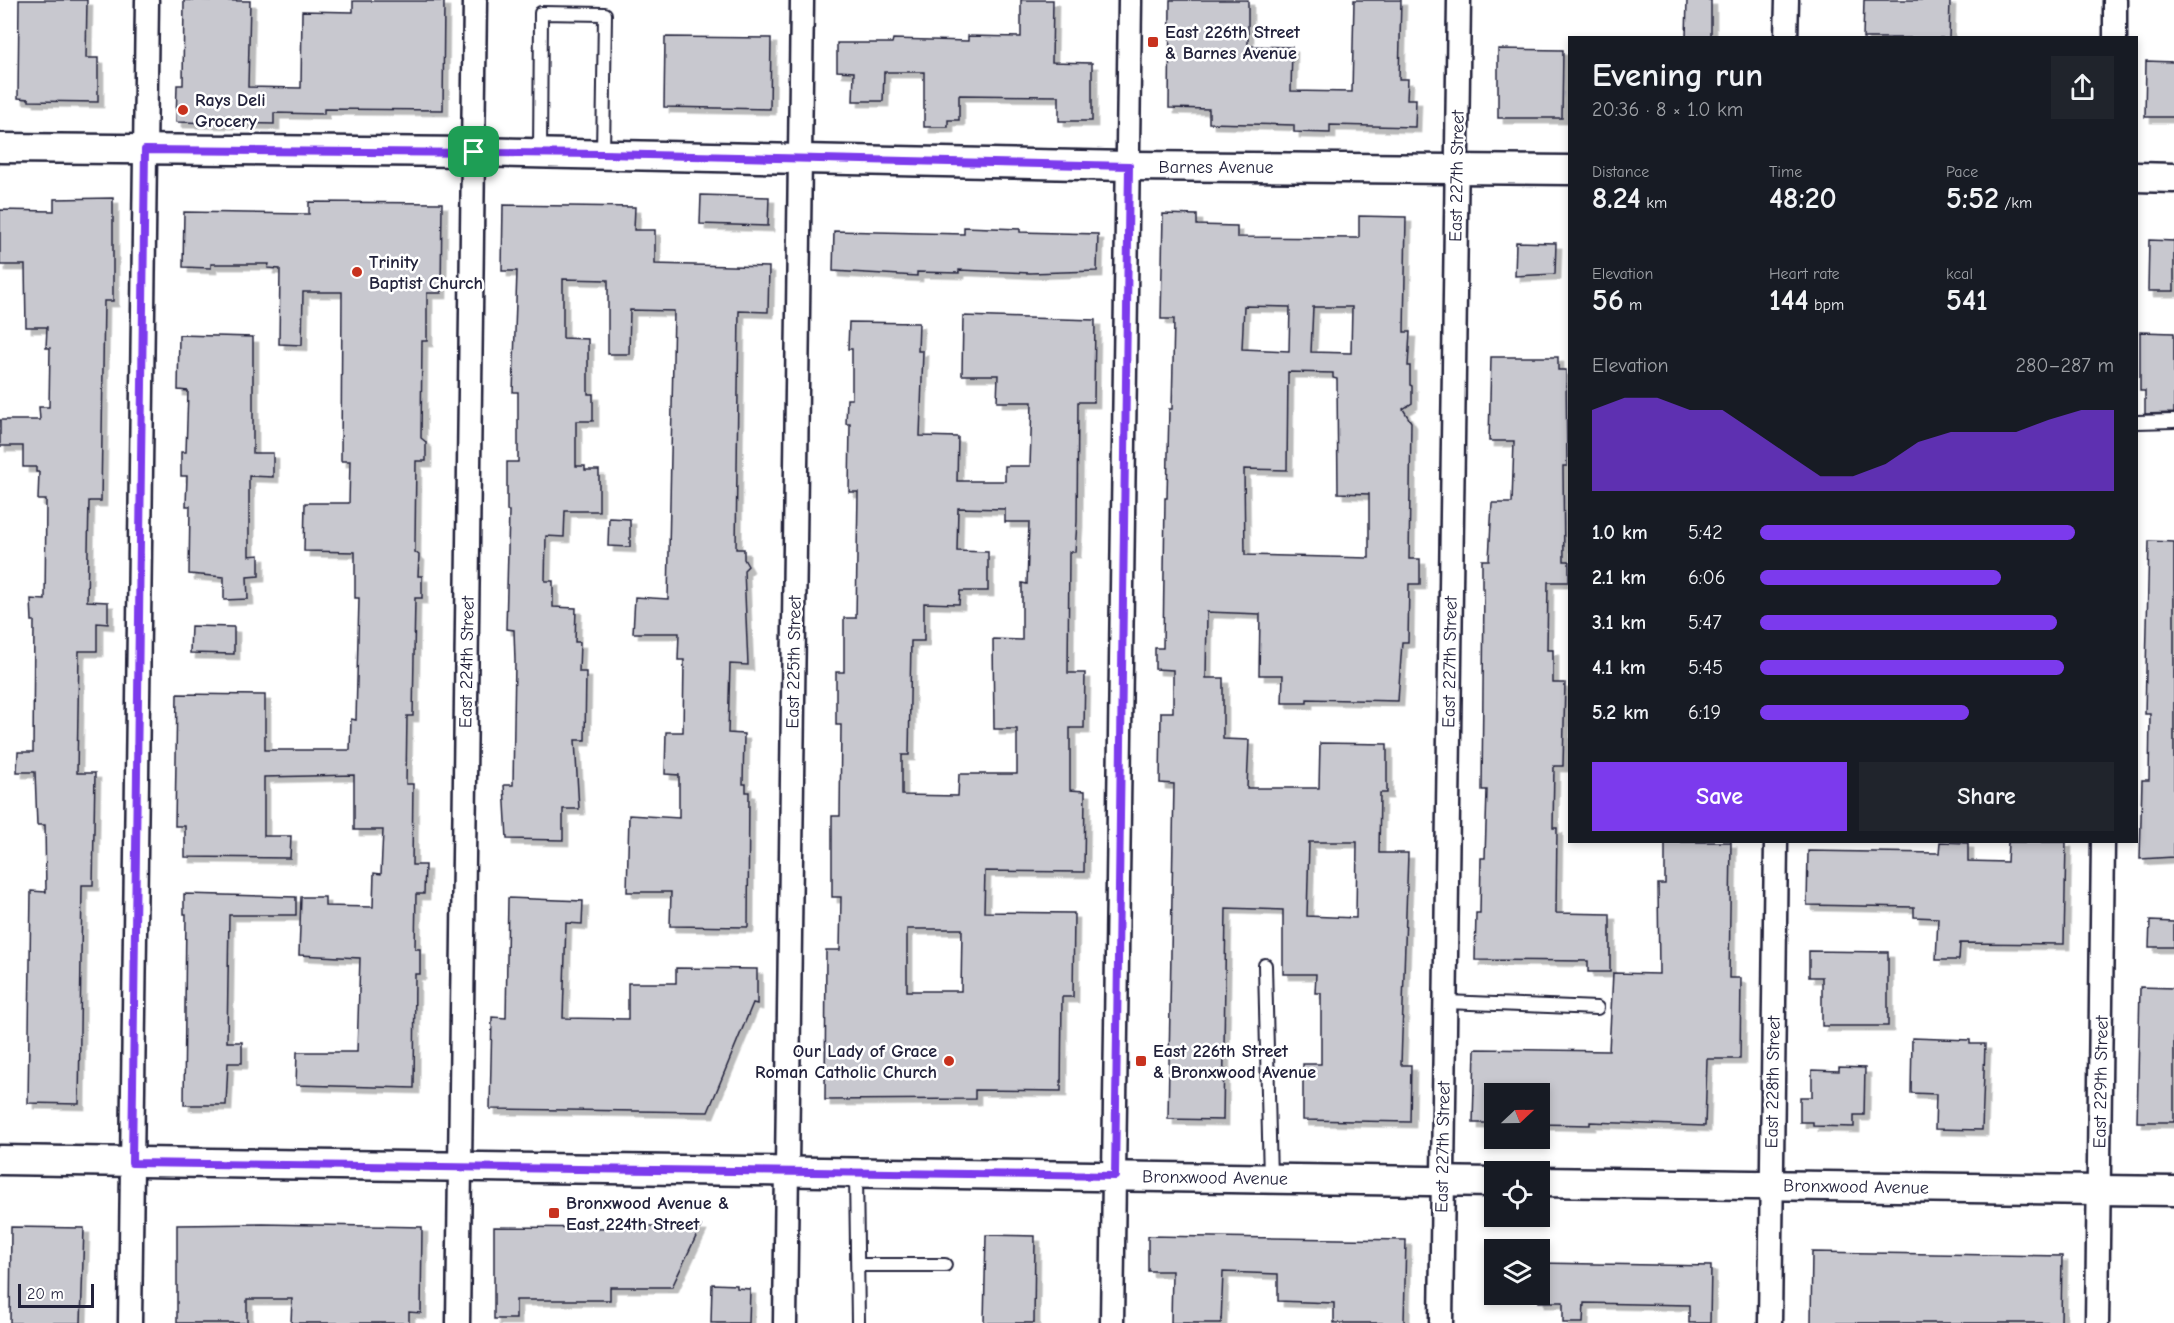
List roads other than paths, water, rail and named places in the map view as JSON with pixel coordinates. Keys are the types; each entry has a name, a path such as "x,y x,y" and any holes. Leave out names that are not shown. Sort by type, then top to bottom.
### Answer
{"street":[{"path":"130,1323 147,0"},
{"name":"East 224th Street","path":"458,1323 475,0"},
{"name":"East 225th Street","path":"785,1323 802,0"},
{"path":"1112,1323 1130,0"},
{"name":"East 227th Street","path":"1441,1323 1459,0"},
{"path":"1786,36 1787,0"},
{"path":"2115,0 2115,36"},
{"name":"Barnes Avenue","path":"0,148 474,152 1129,166 1568,170"},
{"path":"2138,177 2174,178"},
{"name":"East 228th Street","path":"1770,1323 1776,843"},
{"name":"East 229th Street","path":"2097,1323 2103,843"},
{"name":"Bronxwood Avenue","path":"0,1160 460,1169 1484,1182"},
{"name":"Bronxwood Avenue","path":"1550,1182 2174,1191"}],"lane":[{"path":"540,154 541,13 605,14 603,154"},
{"path":"2138,422 2174,422"},
{"path":"1265,964 1270,1179"},
{"path":"1446,1002 1597,1008"},
{"path":"856,1173 858,1323"},
{"path":"858,1265 945,1265"}],"place":[{"name":"East 226th Street & Barnes Avenue","path":"1153,42"},
{"name":"Rays Deli Grocery","path":"183,110"},
{"name":"Trinity Baptist Church","path":"357,272"},
{"name":"Our Lady of Grace Roman Catholic Church","path":"949,1061"},
{"name":"East 226th Street & Bronxwood Avenue","path":"1141,1061"},
{"name":"Bronxwood Avenue & East 224th Street","path":"554,1213"}]}
